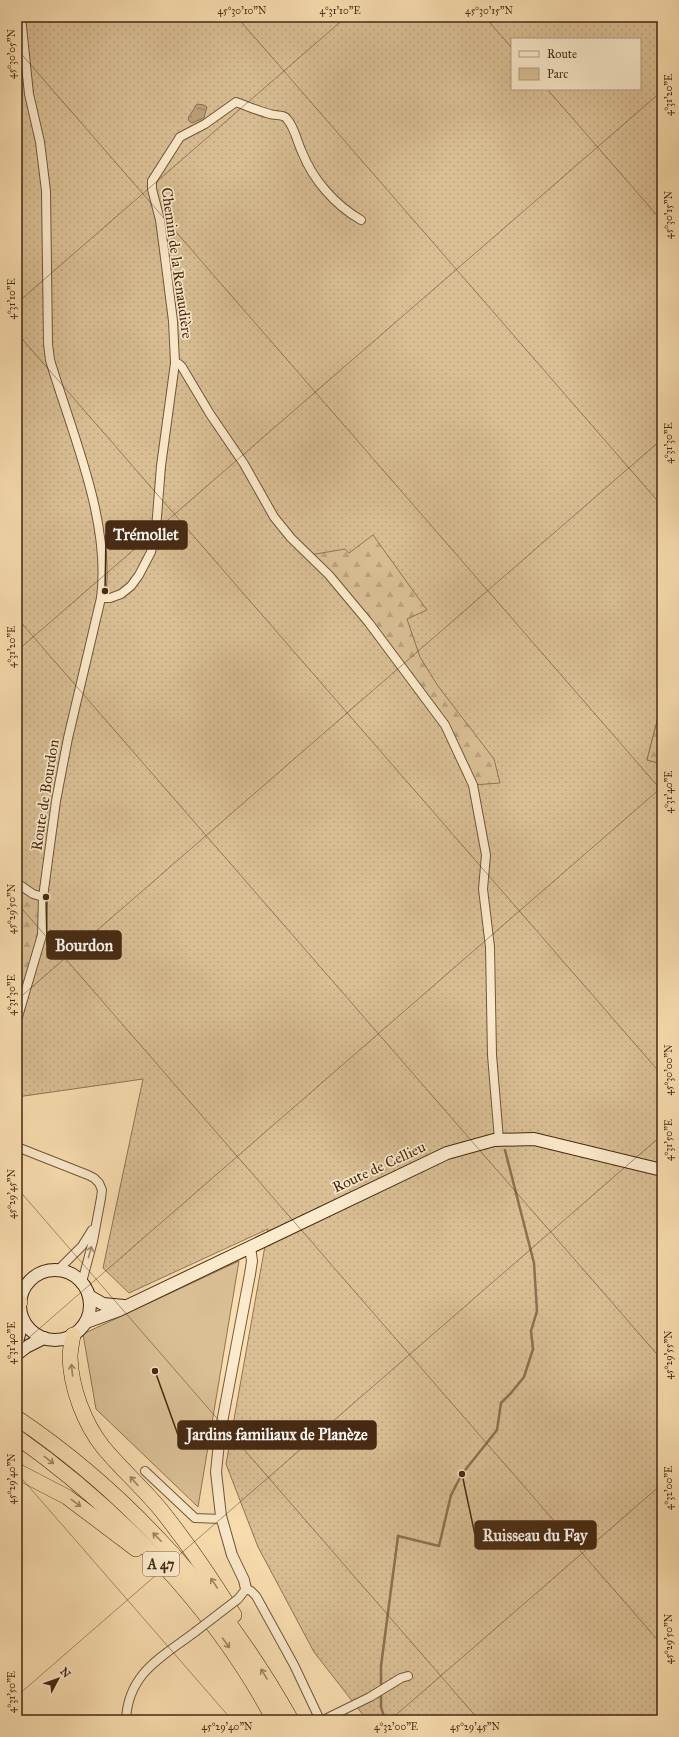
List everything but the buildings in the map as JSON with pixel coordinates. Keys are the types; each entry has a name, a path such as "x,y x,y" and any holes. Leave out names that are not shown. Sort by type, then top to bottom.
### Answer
{"highway":[{"path":"73,1335 70,1356 73,1381 90,1427 103,1447 160,1510 192,1550 246,1633 251,1654"},
{"name":"A 47","path":"17,1418 92,1474 147,1527 199,1584 228,1620 251,1654 291,1720"},
{"name":"A 47","path":"17,1437 90,1493 143,1544 204,1613 238,1660 274,1720"},
{"path":"17,1471 67,1497 139,1551 166,1578 184,1590"}],"main road":[{"name":"Route de Cellieu","path":"86,1322 127,1306 447,1153 498,1140 534,1139 662,1170"},
{"path":"59,1270 76,1276 82,1282 89,1296 90,1309 86,1322 81,1329 73,1335 63,1339 53,1340 35,1334 28,1327 23,1319 18,1304 22,1292 32,1278 41,1272 59,1270"},
{"path":"89,1296 102,1304 127,1306"},
{"path":"17,1342 23,1319"},
{"path":"17,1354 26,1347 44,1338"}],"street":[{"name":"Route de Bourdon","path":"17,1020 42,934 43,897 56,801 104,579 97,516 89,482 50,360 48,344 46,191 40,142 29,94 21,17"},
{"name":"Chemin de la Renaudière","path":"101,598 110,598 121,594 131,586 139,575 150,552 156,530 162,466 175,363 164,250 160,220 152,189 152,181 180,137 204,124 236,102 270,114 284,116 287,118 294,132 306,161 328,194 342,208 361,220"},
{"path":"175,363 178,364 186,373 210,414 244,464 274,517 291,538 329,575 364,617 445,725 473,785 486,855 483,889 490,947 492,1055 498,1140"},
{"path":"17,883 33,894 43,897"},
{"path":"17,1147 94,1178 99,1183 102,1190 102,1198 93,1241 82,1282"},
{"path":"59,1270 89,1237 96,1222"},
{"path":"246,1589 244,1580 232,1555 222,1519 216,1472 220,1433 251,1268 250,1247"},
{"path":"145,1471 195,1518 222,1519"},
{"path":"126,1720 128,1698 138,1679 152,1665 238,1599 246,1589"},
{"path":"246,1589 251,1590 267,1614 322,1720 382,1690 401,1678 408,1676"}],"green space":[{"path":"17,17 662,17 662,702 647,760 662,764 662,1720 367,1720 314,1652 258,1547 226,1464 268,1229 129,1293 103,1268 143,1079 17,1097"},
{"path":"373,535 427,610 407,619 420,657 438,686 494,759 500,783 473,785 445,725 310,555 345,549 349,553"},
{"path":"662,702 662,764 647,760"},
{"path":"17,885 43,897 42,935 17,1020"},
{"path":"239,1261 198,1507 96,1409 83,1334"}],"water":[{"path":"197,104 207,107 204,118 192,123 188,118"}],"waterway":[{"path":"381,1688 381,1666 398,1536 439,1546 451,1495 462,1474 497,1430 501,1403 524,1377 533,1349 531,1331 537,1311 534,1263 505,1150"},
{"path":"381,1693 381,1707 385,1720"}],"place":[{"name":"Trémollet","path":"105,591"},
{"name":"Bourdon","path":"46,897"},
{"name":"Jardins familiaux de Planèze","path":"155,1371"},
{"name":"Ruisseau du Fay","path":"462,1474"}]}
